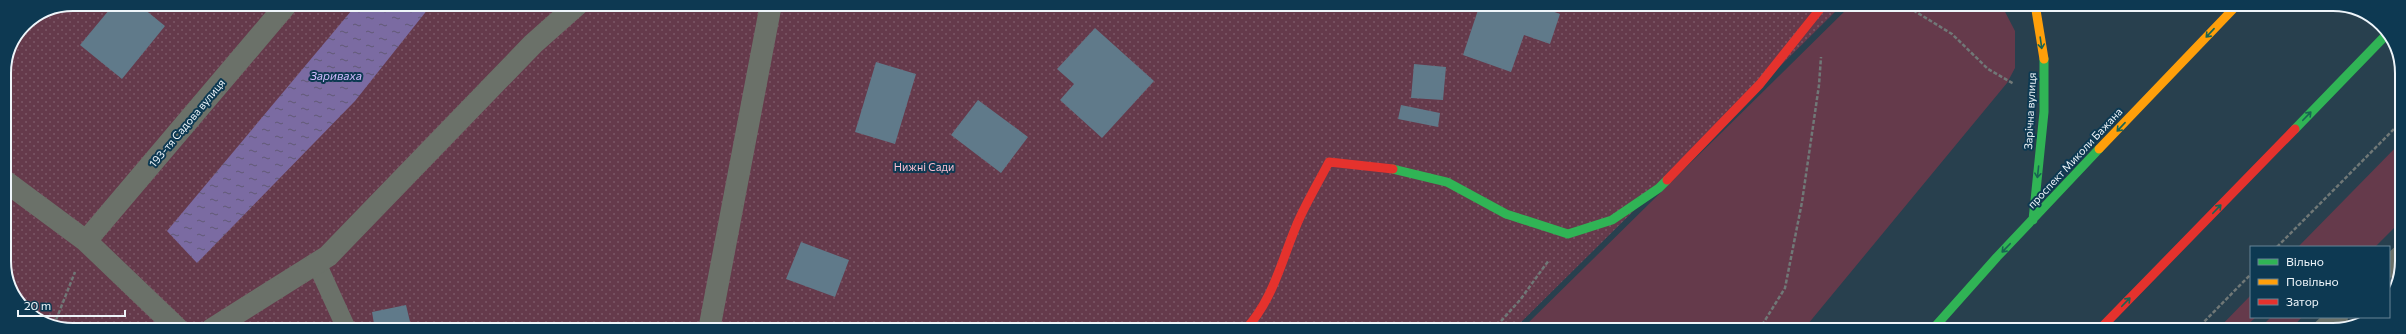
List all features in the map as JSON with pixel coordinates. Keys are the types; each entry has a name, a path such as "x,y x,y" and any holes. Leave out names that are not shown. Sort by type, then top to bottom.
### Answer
{"main road":[{"path":"1252,323 1273,292 1294,230 1329,162 1384,167 1448,182 1506,214 1568,234 1612,220 1659,188 1760,84 1818,11"},
{"name":"Зарічна вулиця","path":"2033,220 2044,120 2044,64 2036,11"},
{"name":"проспект Миколи Бажана","path":"1938,323 2033,220 2230,11"},
{"path":"2106,323 2384,37"}],"street":[{"name":"193-тя Садова вулиця","path":"86,241 281,11"},
{"path":"223,323 328,256 533,44 570,11"},
{"path":"710,323 770,11"},
{"path":"11,185 86,241 171,323"}],"lane":[{"path":"317,264 344,323"}],"path":[{"path":"1914,11 1952,34 1988,69 2020,88"},
{"path":"1763,323 1785,288 1803,194 1820,85 1821,54"},
{"path":"2278,246 2395,128"},
{"path":"1499,323 1520,300 1568,234"},
{"path":"56,321 86,241"},
{"path":"2203,323 2250,275"}],"green space":[{"name":"Нижні Сади","path":"1836,11 1520,323 73,323 57,321 46,317 29,305 17,288 12,273 12,61 16,50 29,29 50,16 61,12"},
{"path":"1845,11 2005,11 2015,31 2015,68 2007,83 1809,323 1528,323"},
{"path":"2395,148 2395,227 2376,246 2299,246"},
{"path":"2250,296 2250,318 2255,318 2250,323 2224,323"},
{"path":"2270,318 2301,318 2296,323 2265,323"}],"water":[{"name":"Зариваха","path":"351,11 426,11 355,101 197,263 167,231"}],"building":[{"path":"108,11 147,11 165,26 122,79 80,45"},
{"path":"1478,11 1552,11 1560,14 1550,44 1524,35 1511,72 1463,55"},
{"path":"1095,28 1154,81 1102,138 1060,100 1074,84 1057,69"},
{"path":"876,62 916,74 895,144 855,132"},
{"path":"1414,64 1446,67 1443,100 1411,98"},
{"path":"978,100 1028,137 1001,173 951,135"},
{"path":"1401,105 1440,113 1438,127 1398,119"},
{"path":"801,242 849,260 835,297 786,279"},
{"path":"406,305 410,323 374,323 372,312"}],"traffic: fast":[{"path":"2295,129 2384,37"},
{"path":"2033,220 2044,112 2044,59"},
{"path":"1938,323 1997,257 2099,149"},
{"path":"1393,169 1447,182 1506,214 1568,234 1612,220 1659,188 1667,180"}],"traffic: slow":[{"path":"2036,11 2044,59"},
{"path":"2099,149 2231,11"}],"traffic: jam":[{"path":"1667,180 1760,84 1818,11"},
{"path":"2106,323 2295,129"},
{"path":"1251,323 1270,293 1291,238 1308,201 1329,162 1393,169"}]}
